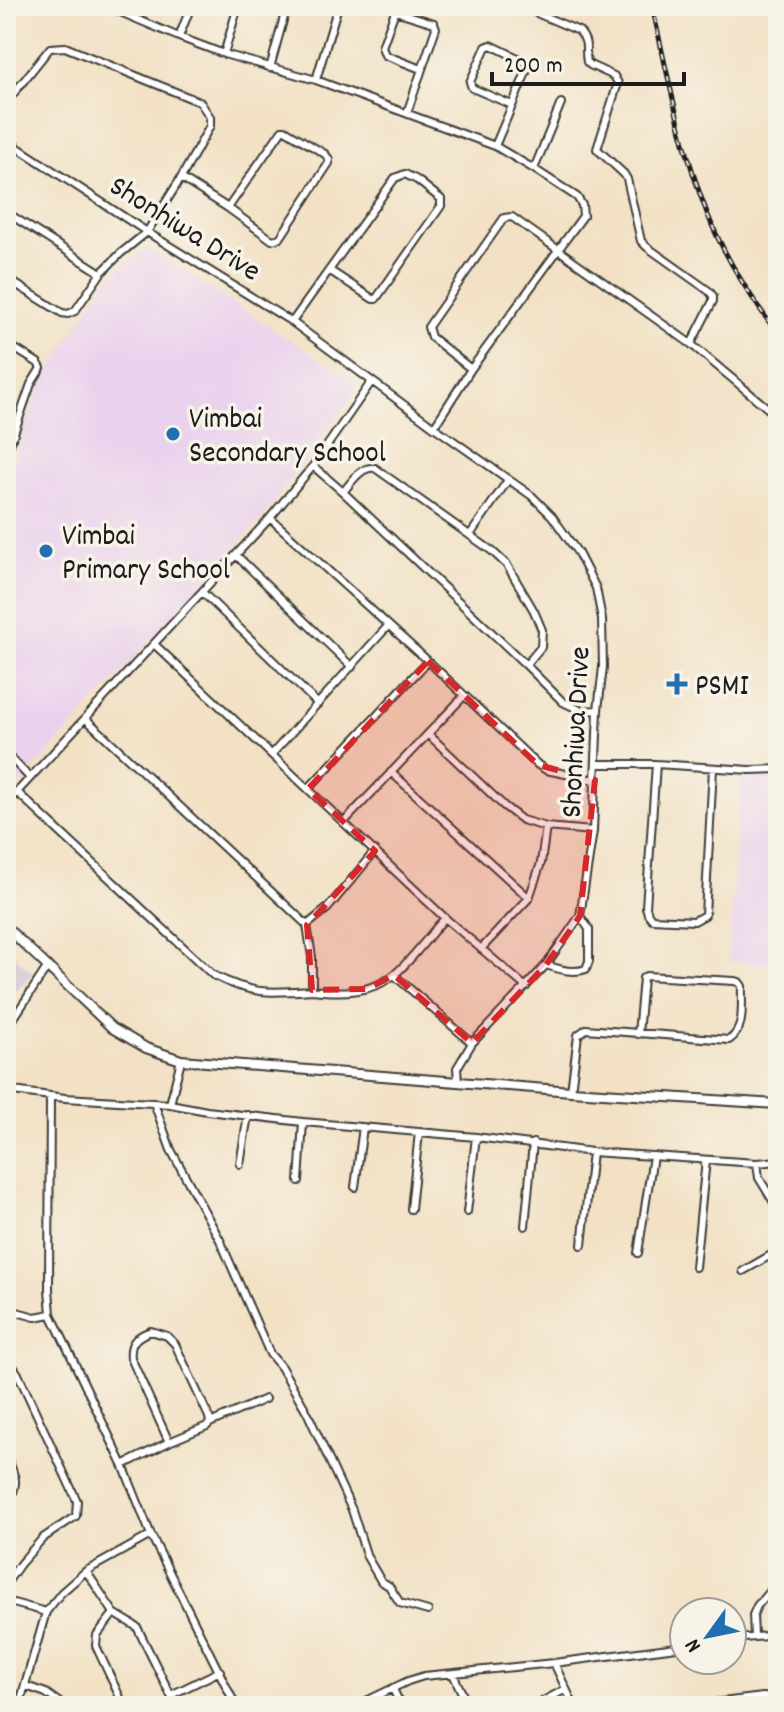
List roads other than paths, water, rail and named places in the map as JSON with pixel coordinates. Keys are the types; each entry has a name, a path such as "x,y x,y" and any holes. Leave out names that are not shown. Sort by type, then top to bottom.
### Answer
{"street":[{"path":"106,6 224,54 316,80 495,146 577,197 583,216 471,369 434,427"},
{"path":"179,37 191,6"},
{"path":"224,54 238,6"},
{"path":"270,68 287,6"},
{"path":"316,80 338,6"},
{"path":"520,6 579,31 587,44 587,62 614,76 618,83 597,149 627,179 641,241 713,296 691,344"},
{"path":"407,113 436,25 395,11 382,51 421,69"},
{"path":"495,146 528,68 528,65 491,45 486,47 470,85 512,105"},
{"path":"6,103 50,48 57,46 200,102 210,117 210,126 147,232 101,273 75,311 62,313 6,278"},
{"path":"534,169 561,103"},
{"path":"181,178 272,240 277,240 329,159 282,130 228,208"},
{"name":"Shonhiwa Drive","path":"6,140 292,322 532,496 552,516 578,553 596,588 602,619 603,667 593,831 580,916 546,965 472,1043 457,1068 458,1081"},
{"path":"292,322 329,270 395,178 405,174 441,199 441,206 376,299 329,270"},
{"path":"6,212 101,273"},
{"path":"471,369 431,337 428,327 504,218 512,217 691,344 778,417"},
{"path":"6,298 15,284"},
{"path":"6,343 41,368 31,384 6,456"},
{"path":"6,804 270,518 313,466 372,381"},
{"path":"313,466 563,702 582,711 598,710"},
{"path":"343,492 364,469 375,468 507,565 542,630 541,647 526,665"},
{"path":"470,535 508,480"},
{"path":"270,518 538,765 546,770 595,780"},
{"path":"237,556 352,667"},
{"path":"202,592 318,704"},
{"path":"272,754 388,626"},
{"path":"154,644 445,918 526,987"},
{"path":"308,789 428,661"},
{"path":"778,684 778,691"},
{"path":"344,822 464,696"},
{"path":"86,719 307,925 312,957 312,990"},
{"path":"428,734 522,820 546,827 593,831"},
{"path":"6,753 30,778"},
{"path":"597,764 778,769"},
{"path":"656,764 646,907 652,919 694,921 705,915 713,768"},
{"path":"391,772 529,898"},
{"path":"17,792 213,975 234,986 259,992 367,989 394,975 445,918"},
{"path":"481,949 529,898 541,863 546,827"},
{"path":"307,925 328,908 375,851"},
{"path":"546,965 566,971 586,969 589,929 580,916"},
{"path":"6,927 112,1028 146,1048 181,1060 778,1104"},
{"path":"6,1030 48,966"},
{"path":"394,975 472,1043"},
{"path":"571,1091 580,1032 586,1029 638,1034 729,1040 740,1029 742,986 734,981 646,976 643,978 638,1034"},
{"path":"170,1104 181,1060"},
{"path":"6,1090 170,1104 303,1122 476,1137 592,1152 757,1163 778,1161"},
{"path":"50,1096 51,1314 123,1465 151,1535 236,1706"},
{"path":"154,1103 171,1150 220,1240 270,1354 307,1412 352,1510 367,1557 381,1581 389,1586 400,1603 428,1611"},
{"path":"240,1164 248,1115"},
{"path":"299,1181 303,1122"},
{"path":"355,1187 363,1127"},
{"path":"411,1209 419,1132"},
{"path":"467,1212 476,1137"},
{"path":"525,1226 533,1143"},
{"path":"582,1245 592,1152"},
{"path":"638,1253 653,1156"},
{"path":"695,1267 706,1160"},
{"path":"757,1163 759,1178 778,1209"},
{"path":"743,1271 778,1251"},
{"path":"6,1309 35,1317 51,1314"},
{"path":"169,1442 131,1358 130,1349 139,1335 151,1331 167,1336 175,1344 210,1423"},
{"path":"6,1360 18,1374 78,1508 76,1516 43,1538 6,1584"},
{"path":"123,1465 265,1399"},
{"path":"6,1456 14,1477 15,1491 6,1504"},
{"path":"19,1706 46,1612 61,1593 86,1571 151,1535"},
{"path":"86,1571 114,1613 137,1627 176,1706"},
{"path":"754,1636 753,1615 778,1581"},
{"path":"6,1601 46,1612"},
{"path":"114,1613 97,1635 96,1646 124,1706"},
{"path":"748,1637 778,1635"},
{"path":"356,1706 424,1676 668,1648"},
{"path":"554,1663 574,1706"},
{"path":"171,1695 220,1671"},
{"path":"453,1674 468,1706"},
{"path":"26,1686 46,1693 64,1706"},
{"path":"393,1689 401,1706"},
{"path":"534,1706 566,1689"},
{"path":"689,1706 763,1697 778,1702"}],"railway":[{"path":"652,6 682,137 707,213 738,276 778,334"}],"place":[{"name":"Vimbai Secondary School","path":"173,434"},
{"name":"Vimbai Primary School","path":"46,551"},
{"name":"PSMI","path":"677,684"}]}
